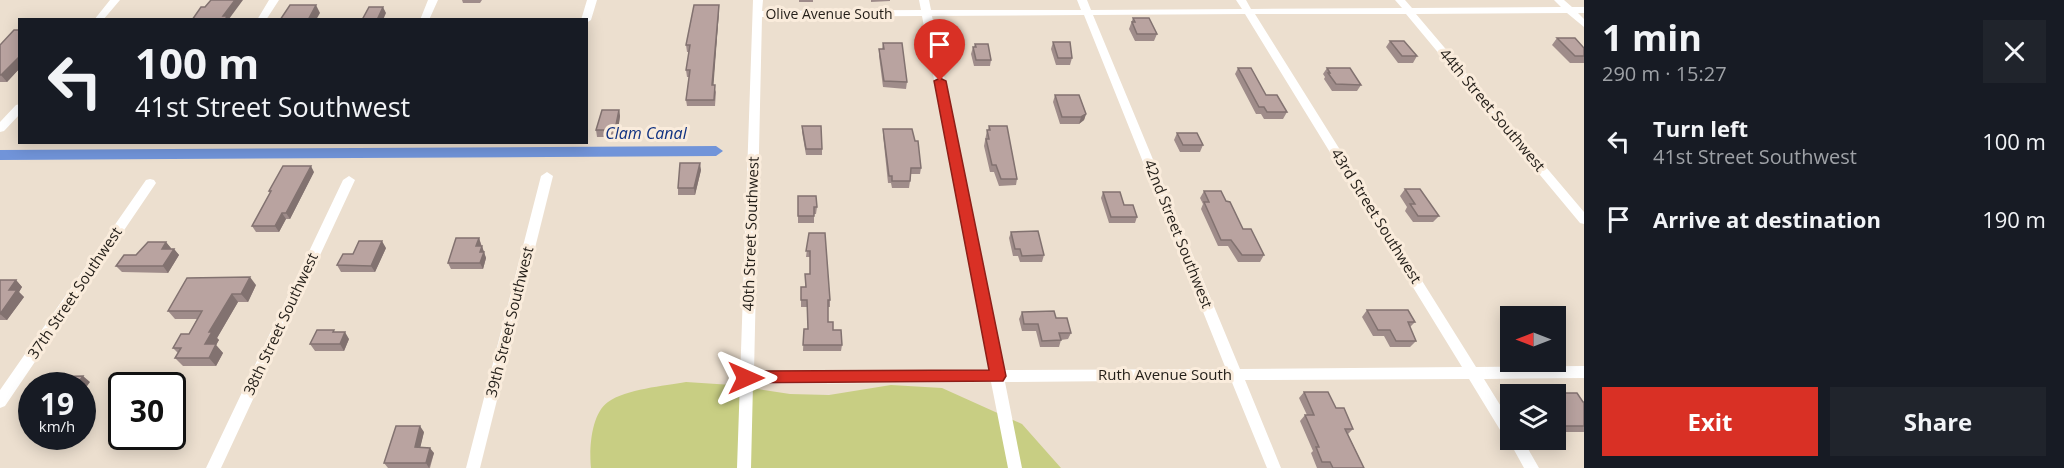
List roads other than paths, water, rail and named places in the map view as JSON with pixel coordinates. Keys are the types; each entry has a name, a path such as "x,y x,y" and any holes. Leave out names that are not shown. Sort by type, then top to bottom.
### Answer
{"street":[{"path":"100,18 115,0"},
{"path":"262,18 274,0"},
{"path":"425,18 433,0"},
{"path":"587,18 592,0"},
{"name":"40th Street Southwest","path":"744,468 758,0"},
{"path":"924,0 1015,468"},
{"name":"42nd Street Southwest","path":"1082,0 1274,468"},
{"name":"43rd Street Southwest","path":"1241,0 1500,417"},
{"name":"44th Street Southwest","path":"1400,0 1584,220"},
{"path":"1559,0 1584,24"},
{"name":"Olive Avenue South","path":"758,14 1584,10"},
{"path":"0,128 18,109"},
{"name":"39th Street Southwest","path":"473,468 548,176"},
{"name":"38th Street Southwest","path":"213,468 349,180"},
{"name":"37th Street Southwest","path":"0,402 150,183"},
{"name":"Ruth Avenue South","path":"746,378 1584,372"},
{"path":"1521,450 1532,468"}],"waterway":[{"name":"Clam Canal","path":"0,155 716,151"}]}
